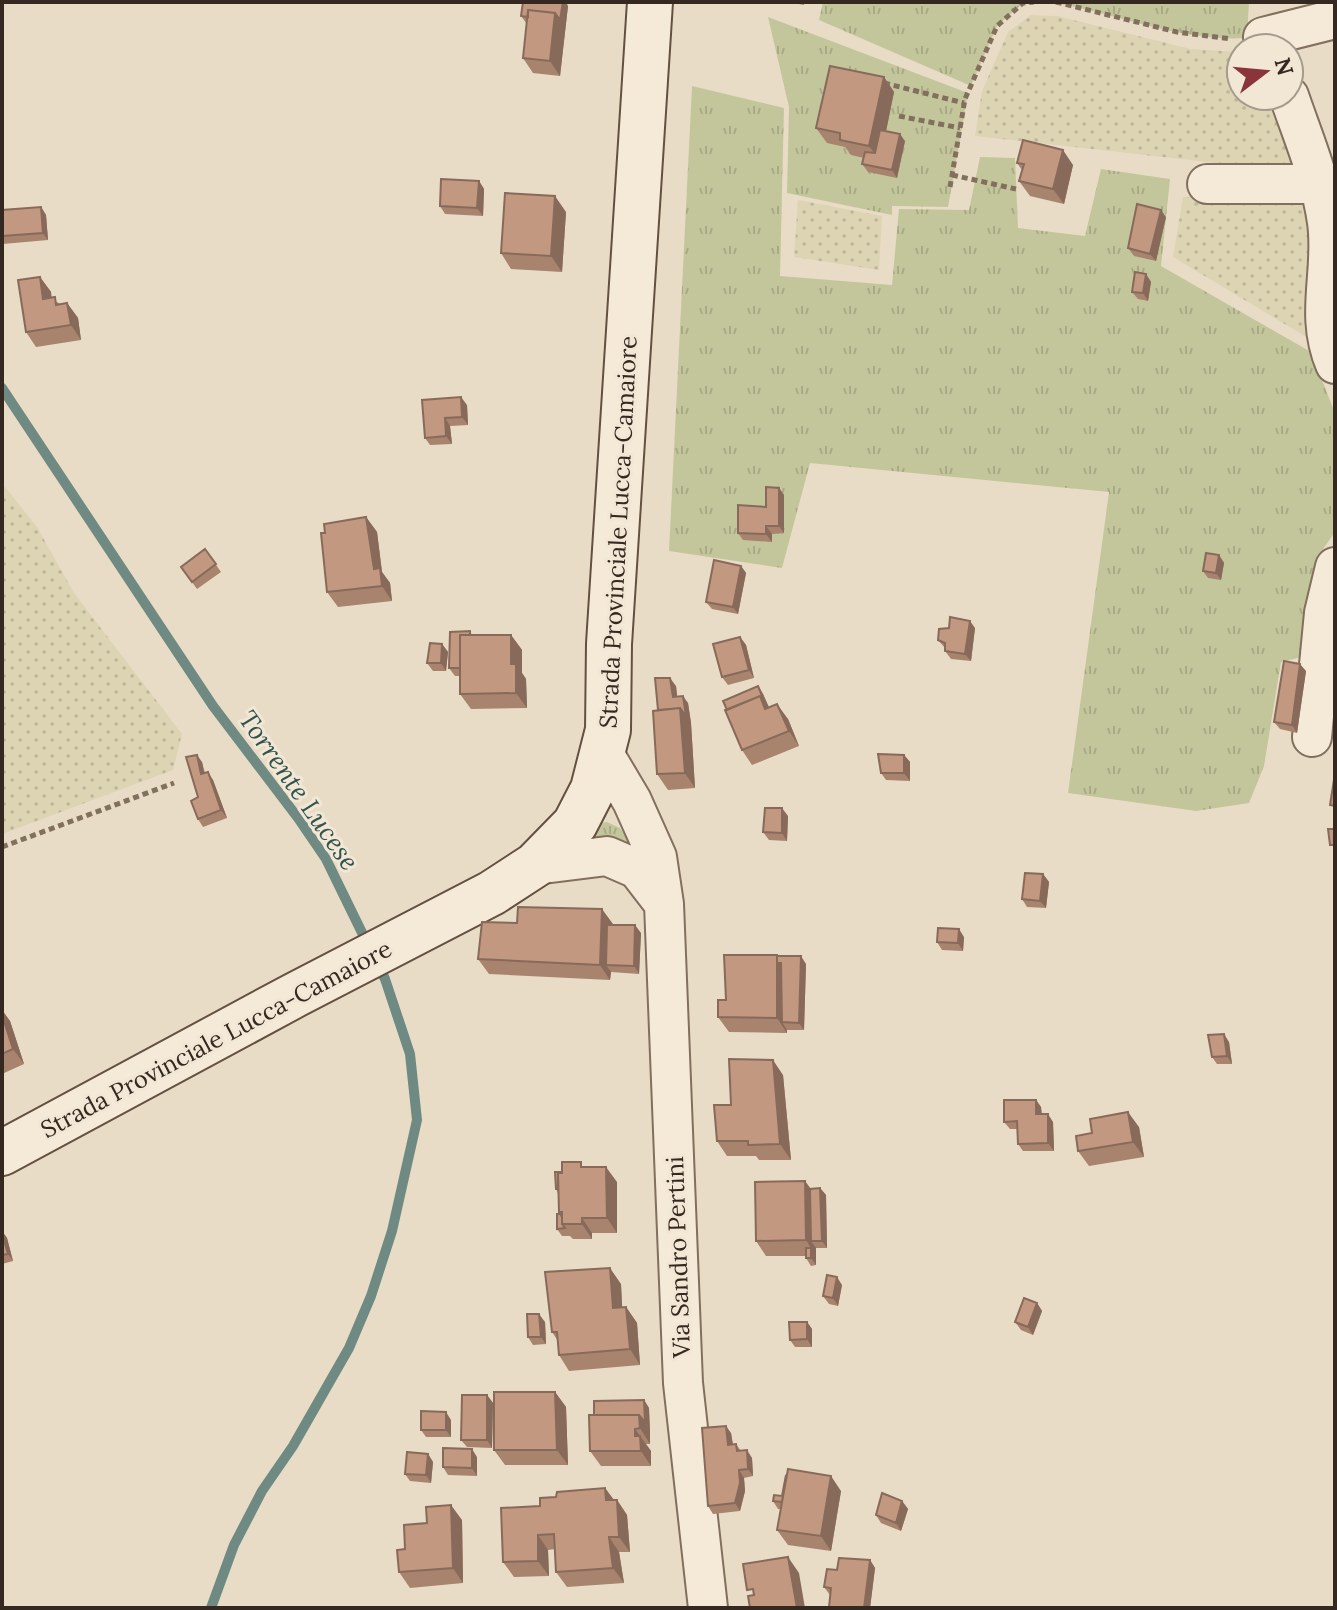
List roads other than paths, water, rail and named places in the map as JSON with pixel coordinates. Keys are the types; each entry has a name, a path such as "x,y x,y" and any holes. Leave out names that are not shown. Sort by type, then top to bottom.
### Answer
{"main road":[{"name":"Strada Provinciale Lucca-Camaiore","path":"2,1153 492,893 535,865 575,824 593,789 608,730 609,644 650,2"}],"street":[{"path":"1265,29 1335,19"},
{"path":"1294,112 1327,223 1329,263 1323,302 1329,350 1335,364"},
{"path":"1207,184 1318,184"},
{"path":"1312,737 1324,613 1335,567"},
{"name":"Via Sandro Pertini","path":"603,752 632,801 657,857 664,904 683,1383 708,1608"},
{"path":"535,865 607,856 637,869 664,904"}],"waterway":[{"name":"Torrente Lucese","path":"2,388 213,706 326,859 368,945"},
{"name":"Torrente Lucese","path":"211,1608 234,1545 262,1491 293,1446 349,1348 371,1296 392,1231 417,1120 410,1054 377,962"}]}
